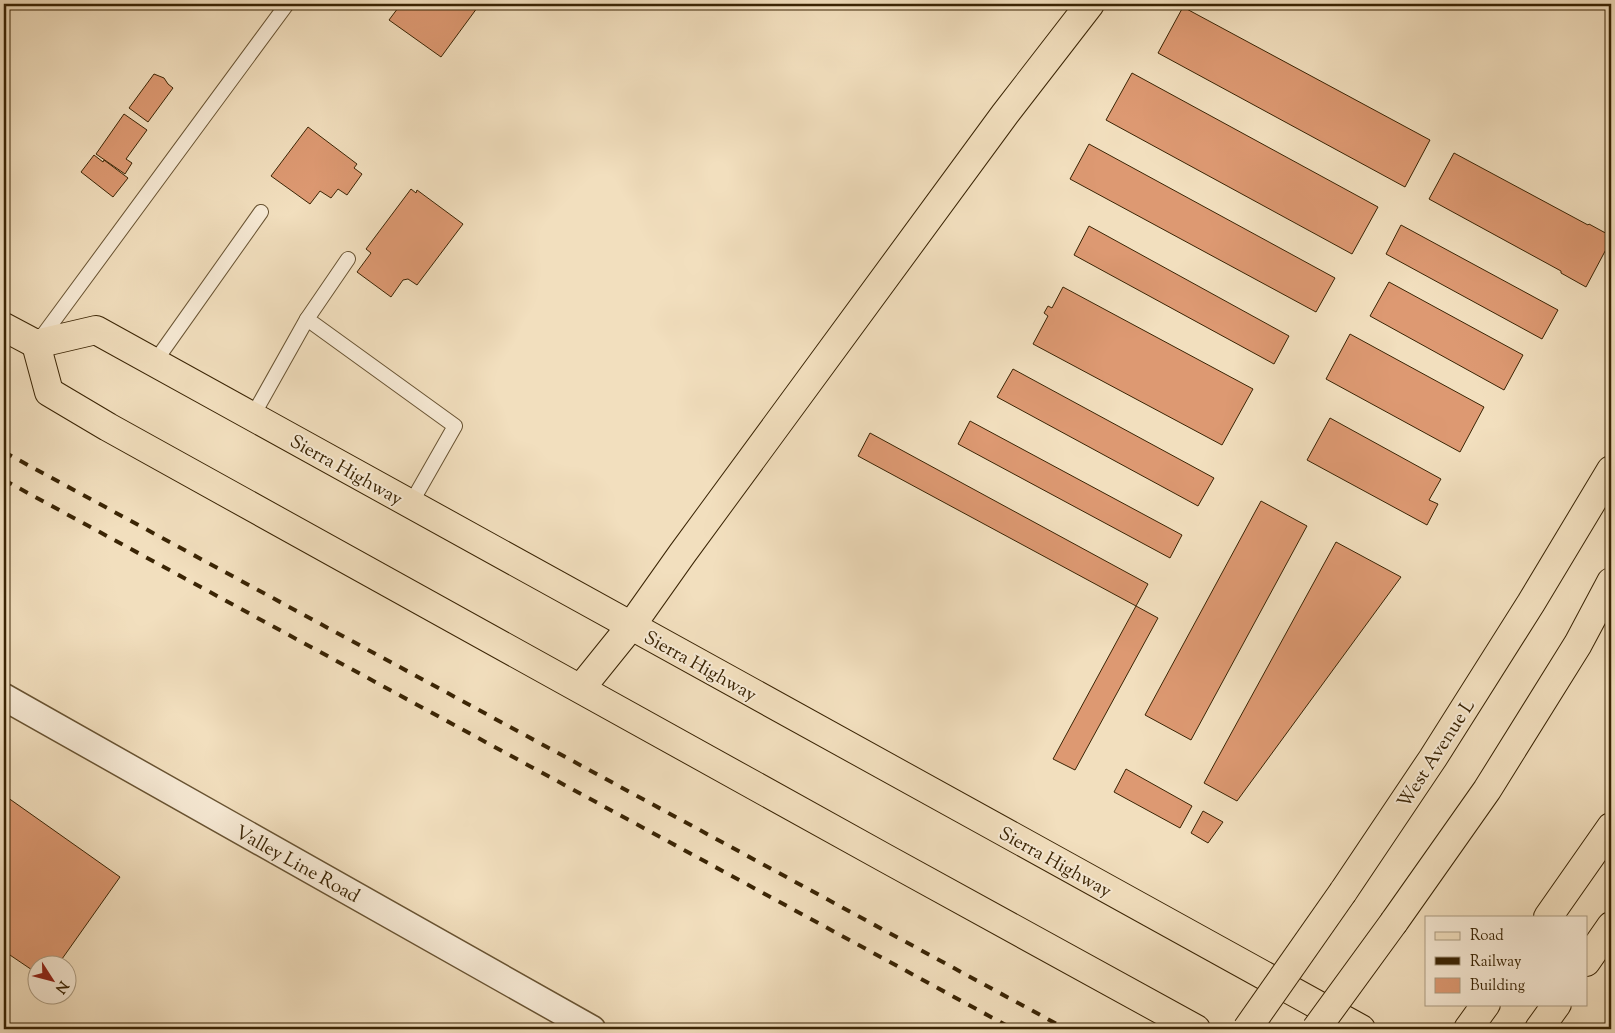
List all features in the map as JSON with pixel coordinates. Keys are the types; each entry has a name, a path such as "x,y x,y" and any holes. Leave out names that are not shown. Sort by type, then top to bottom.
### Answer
{"main road":[{"path":"581,688 631,626 1005,114 1090,4"},
{"path":"4,327 36,344 48,392 1196,1029"},
{"name":"Sierra Highway","path":"36,344 96,330 1361,1029"},
{"path":"1531,603 1611,448"},
{"name":"West Avenue L","path":"1247,1029 1343,892 1433,758 1531,603 1611,470"},
{"path":"1316,1029 1491,784 1578,644 1611,582"},
{"path":"1549,916 1611,827"},
{"path":"1588,959 1611,926"},
{"path":"1468,1029 1485,1006"},
{"path":"1539,1029 1556,1006"}],"street":[{"name":"Valley Line Road","path":"4,698 592,1029"}],"lane":[{"path":"36,344 287,4"},
{"path":"154,363 261,212"},
{"path":"252,417 307,318 348,259"},
{"path":"307,318 455,426 410,505"}],"building":[{"path":"401,4 480,4 441,57 389,20"},
{"path":"1183,7 1430,140 1405,187 1158,53"},
{"path":"1132,73 1378,207 1352,254 1106,120"},
{"path":"154,74 164,78 173,88 148,122 129,108"},
{"path":"124,114 147,130 126,159 132,163 125,174 96,154"},
{"path":"308,127 357,164 354,168 362,174 347,195 338,189 331,198 320,191 310,204 271,176"},
{"path":"1089,144 1335,278 1316,312 1070,179"},
{"path":"1454,153 1611,236 1611,240 1586,287 1561,273 1561,271 1429,199"},
{"path":"94,155 128,178 113,197 81,172"},
{"path":"411,189 416,193 417,190 463,224 417,285 408,279 403,280 391,297 357,272 371,253 366,249"},
{"path":"1401,225 1558,310 1542,339 1386,254"},
{"path":"1089,226 1289,336 1274,364 1074,255"},
{"path":"1389,282 1523,355 1504,390 1370,316"},
{"path":"1063,287 1253,389 1222,445 1033,344 1048,316 1044,313 1048,306 1052,308"},
{"path":"1350,334 1484,407 1460,452 1326,379"},
{"path":"1013,369 1214,478 1198,506 997,397"},
{"path":"1330,418 1441,479 1429,500 1438,504 1427,525 1307,460"},
{"path":"970,421 1182,535 1170,558 958,444"},
{"path":"870,433 1148,584 1136,606 858,456"},
{"path":"1261,501 1307,526 1191,740 1145,715"},
{"path":"1336,542 1401,577 1237,801 1204,783"},
{"path":"1136,606 1158,618 1075,770 1053,759"},
{"path":"1126,769 1192,806 1180,828 1114,792"},
{"path":"4,795 120,877 64,956 28,956 28,967 4,951"},
{"path":"1203,811 1223,822 1208,843 1191,833"}],"railway":[{"path":"4,452 1066,1029"},
{"path":"4,480 1013,1029"}]}
